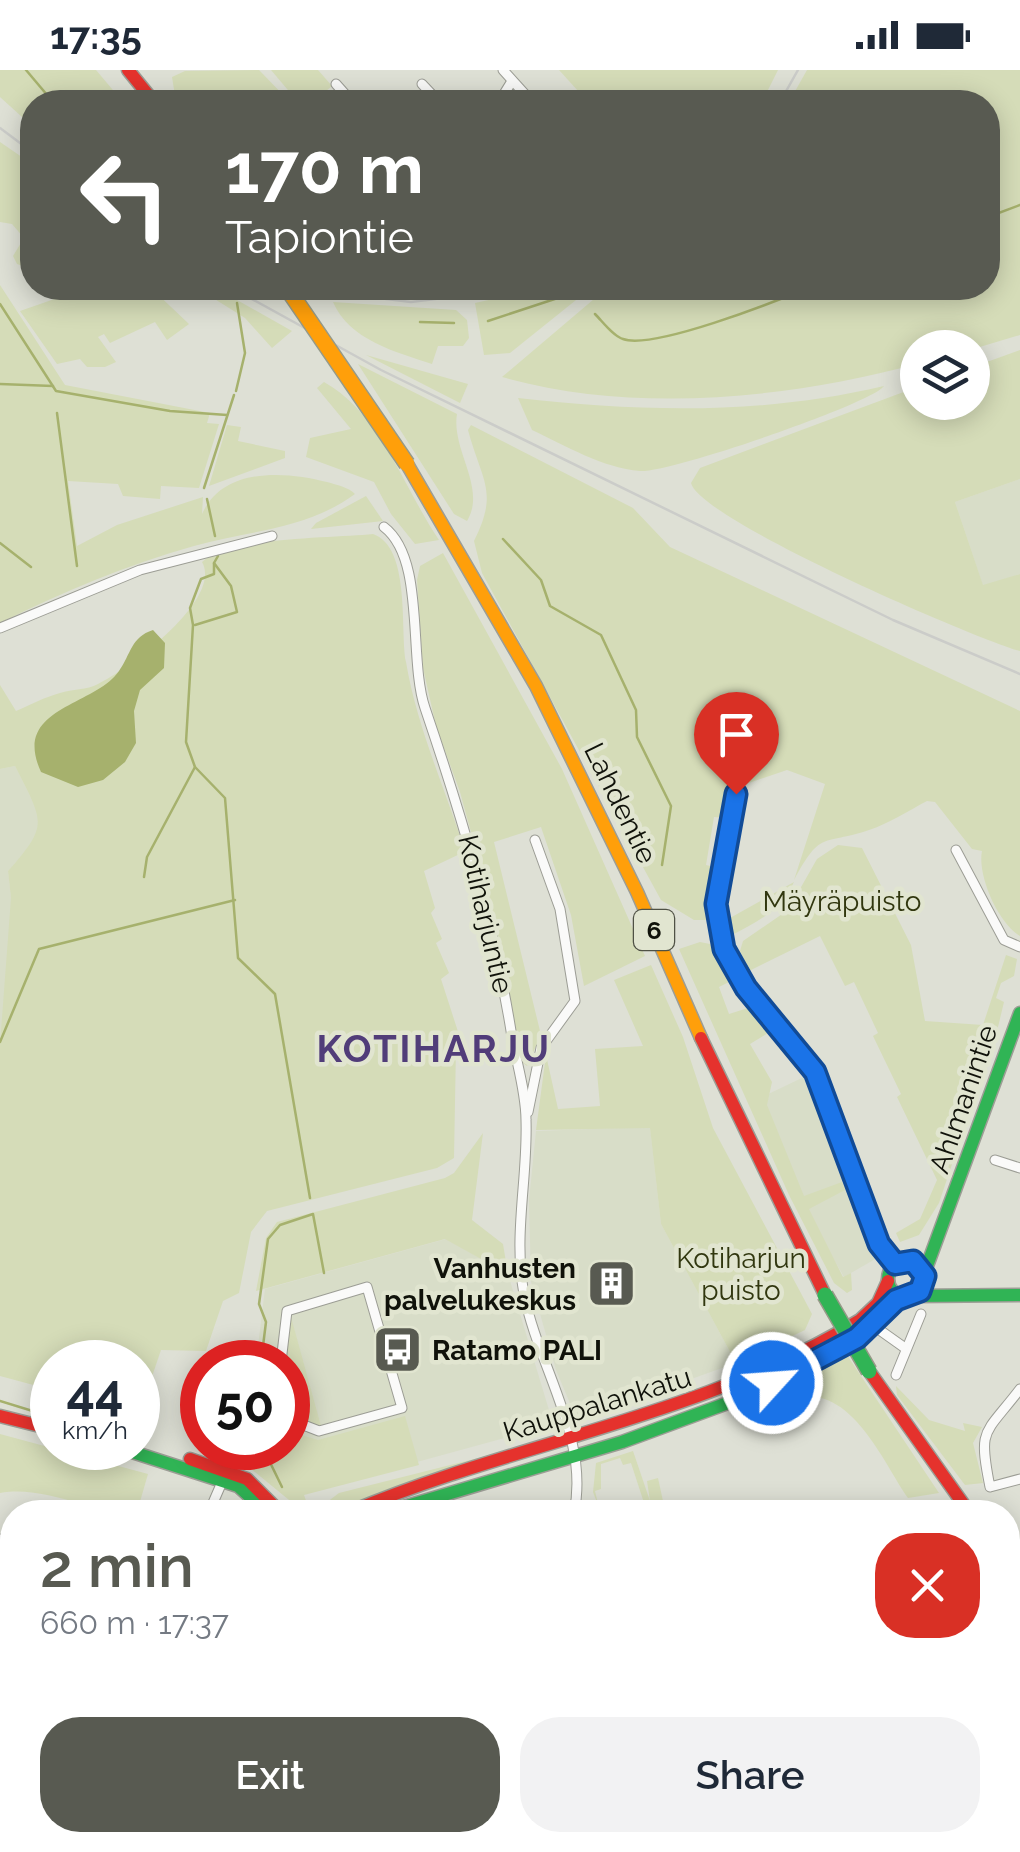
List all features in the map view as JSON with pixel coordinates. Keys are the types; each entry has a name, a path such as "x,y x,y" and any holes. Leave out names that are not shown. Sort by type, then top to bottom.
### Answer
{"main road":[{"path":"128,70 144,90"},
{"name":"Lahdentie","path":"295,300 407,464 536,686 638,892 730,1106 825,1295 869,1370 961,1500"},
{"name":"Ahlmanintie","path":"907,1297 920,1291 1020,1013"},
{"name":"Ahlmanintie","path":"888,1281 903,1262 927,1249 954,1201"},
{"path":"903,1262 924,1276 937,1293 956,1298"},
{"path":"888,1281 907,1297 1020,1295"},
{"name":"Kauppalankatu","path":"382,1500 437,1479 573,1449 779,1364 870,1312 882,1298 888,1281"},
{"name":"Kauppalankatu","path":"422,1500 753,1392 825,1357 874,1326 907,1297"},
{"path":"2,1415 30,1423"},
{"path":"160,1459 253,1484 268,1500"},
{"path":"219,1477 254,1500"}],"street":[{"path":"503,70 521,90"},
{"path":"506,90 512,81"},
{"path":"336,84 341,90"},
{"path":"422,84 428,90"},
{"name":"Kotiharjuntie","path":"384,527 395,538 408,564 418,680 488,908 526,1119 520,1221 522,1277 536,1338 573,1449 580,1484 577,1500"},
{"path":"0,628 140,570 272,536"},
{"path":"736,794 716,904 724,949 746,988 815,1072 865,1215 903,1262"},
{"path":"526,1119 541,1048 575,1001 560,909 535,840"},
{"path":"956,850 1004,940 1020,947"},
{"path":"995,1160 1020,1168"},
{"path":"284,1340 287,1311 367,1287 402,1408 319,1432 310,1429"},
{"path":"896,1374 921,1314"},
{"path":"874,1326 905,1348"},
{"path":"1020,1390 982,1441 990,1487 1020,1479"},
{"path":"219,1477 220,1470"},
{"path":"212,1500 222,1470"}],"shaded area":[{"path":"1020,479 1020,574 983,586 955,502"},
{"path":"153,630 165,643 164,668 140,690 134,711 136,743 125,762 103,780 78,787 41,772 35,750 37,734 46,721 107,683 136,642"},
{"path":"15,766 39,814 37,838 8,871 19,970 0,1087 0,769"},
{"path":"806,1076 822,1104 851,1197 877,1258 844,1277 815,1226 762,1097"},
{"path":"650,1127 661,1224 736,1363 577,1420 556,1370 531,1282 529,1200 536,1131"},
{"path":"446,1239 508,1274 552,1420 548,1426 293,1496 292,1470 310,1470 310,1340 259,1340 265,1289"}],"green space":[{"path":"0,70 96,70 113,90 20,90 20,115 0,97"},
{"path":"259,70 278,90 174,90 172,77 185,71"},
{"path":"271,70 318,70 332,86 327,90 288,90"},
{"path":"559,70 778,70 768,90 577,90"},
{"path":"807,70 1020,70 1020,335 990,344 990,330 900,330 900,368 815,386 710,398 604,396 502,377 593,300 1000,300 1000,90 796,90"},
{"path":"0,142 20,156 20,233 12,224 0,222"},
{"path":"20,245 20,265 13,256"},
{"path":"0,285 65,385 210,413 207,423 219,424 199,488 161,486 160,499 123,496 118,484 68,481 77,546 117,525 203,497 202,514 224,488 257,476 310,478 342,486 355,494 297,522 194,546 119,571 0,623"},
{"path":"52,300 164,300 189,324 167,340 155,322 110,343 104,334 98,337 116,362 105,367 87,367 80,359 57,364 20,311"},
{"path":"216,300 237,300 292,331 272,348 245,318"},
{"path":"576,300 510,353 484,355 475,303"},
{"path":"333,302 456,310 467,320 469,338 463,346 438,346 432,364 362,335 340,315"},
{"path":"1020,350 1020,479 955,502 983,585 1020,574 1020,651 897,602 786,549 739,523 706,500 691,483 700,468 900,393 900,420 990,420 990,361"},
{"path":"366,355 468,384 460,403"},
{"path":"358,364 457,414 459,441 473,495 467,521 454,514"},
{"path":"324,382 344,396 376,432 439,540 415,544 391,514 374,482 306,457 310,438 351,429 317,388"},
{"path":"884,386 845,407 769,436 689,461 640,471 599,461 532,430 518,398 702,408 792,402"},
{"path":"227,425 241,427 238,441 285,451 285,458 209,486"},
{"path":"471,425 633,508 670,547 1020,711 1020,936 1004,921 991,898 983,873 982,851 972,849 935,802 927,801 876,827 824,842 811,853 794,880 825,784 787,770 743,785 734,783 725,818 714,817 706,865 714,867 716,920 694,920 661,900 482,573 474,541 487,498 468,430"},
{"path":"366,496 383,521 311,529 316,523"},
{"path":"373,534 385,542 399,572 410,684 461,839 462,853 424,871 435,908 431,913 442,939 436,943 449,973 441,979 462,1044 456,1047 454,1158 437,1168 267,1211 251,1232 239,1293 223,1301 210,1340 180,1340 180,1350 160,1353 160,1340 30,1340 30,1384 0,1376 0,1044 11,898 8,871 31,842 38,821 15,766 0,769 0,685 16,711 54,695 94,686 151,648 187,613 205,577 202,562 234,548"},
{"path":"443,553 562,769 645,956 584,986 571,915 541,827 494,842 541,1035 527,1066 522,1062 489,898 460,792 436,726 423,668 417,580 420,566"},
{"name":"Mäyräpuisto","path":"838,845 862,848 911,945 925,1021 983,1025 1006,955 1017,959 1014,976 1001,983 996,998 1004,1002 998,1027 939,1203 919,1235 900,1242 896,1233 920,1219 937,1180 897,1097 901,1094 873,1036 878,1033 854,982 845,986 820,936 749,971 740,951 743,941 788,910 817,859"},
{"path":"794,882 776,907 732,935 730,918"},
{"path":"700,942 710,944 733,980 719,987 729,1014 751,1007 773,1030 750,1044 772,1082 767,1105 804,1196 842,1182 845,1190 809,1209 843,1277 851,1273 852,1290 847,1293 834,1283 789,1195 679,949"},
{"name":"Kotiharjun puisto","path":"651,965 683,1037 713,1128 812,1314 805,1330 736,1363 661,1224 650,1128 536,1130 546,1055 558,1109 600,1106 595,1049 643,1046 614,980"},
{"path":"483,1133 472,1220 503,1244 508,1274 445,1239 256,1291 266,1238 277,1222 445,1178 454,1173"},
{"path":"291,1317 297,1340 287,1340"},
{"path":"845,1352 939,1493 908,1498 864,1431 835,1404 818,1397 799,1397 738,1408 740,1403"},
{"path":"310,1386 321,1426 310,1423"},
{"path":"896,1386 929,1420 965,1431 963,1423 982,1427 973,1443 983,1483 965,1485 897,1395"},
{"path":"405,1416 419,1465 304,1495 306,1500 289,1500 252,1470 310,1470 310,1438 318,1440"},
{"path":"0,1434 30,1442 30,1470 133,1470 148,1474 140,1500 68,1500 0,1493"},
{"path":"633,1451 650,1500 643,1500 631,1463 623,1465 620,1458 601,1464 601,1489 595,1491 596,1500 593,1492 596,1463"},
{"path":"494,1454 366,1500 330,1500 339,1493"},
{"path":"658,1478 663,1500 650,1500 647,1481"}],"waterway":[{"path":"26,70 43,90"},
{"path":"1000,212 1020,205"},
{"path":"488,321 552,300"},
{"path":"595,314 619,337 638,341 714,323 777,300"},
{"path":"236,391 245,353 237,303"},
{"path":"0,304 56,391 170,411 227,415"},
{"path":"420,322 454,323"},
{"path":"0,384 53,386"},
{"path":"204,488 234,395"},
{"path":"57,413 77,566"},
{"path":"207,499 215,536"},
{"path":"503,539 541,580 550,606 601,635 636,710 637,737 671,806 662,865"},
{"path":"0,543 31,567"},
{"path":"195,625 237,612 231,586 214,563 218,556"},
{"path":"214,563 214,574 201,579 190,608 193,625 186,742 195,767 225,798 238,958 275,994 310,1198"},
{"path":"144,877 147,857 195,767"},
{"path":"0,1042 39,949 235,900"},
{"path":"264,1340 266,1322 259,1304 268,1239 280,1225 313,1214 324,1273"},
{"path":"0,1401 30,1410"},
{"path":"274,1470 282,1487"}],"railway":[{"path":"787,90 798,70"},
{"path":"0,128 20,143"},
{"path":"254,300 381,370 893,620 1020,674"},
{"path":"395,300 427,300"}],"traffic: fast":[{"path":"924,1274 1020,1013"},
{"path":"906,1261 919,1266 924,1279 919,1292 906,1297 893,1292 888,1279 893,1266 906,1261"},
{"path":"825,1295 869,1371"},
{"path":"914,1296 1020,1295"},
{"path":"427,1500 622,1442 725,1404 857,1338 903,1297"},
{"path":"160,1461 238,1486 254,1500"}],"traffic: slow":[{"path":"295,300 407,464"},
{"path":"407,464 536,686 637,892 701,1038"}],"traffic: jam":[{"path":"128,70 144,90"},
{"path":"701,1038 825,1295"},
{"path":"381,1500 737,1381 860,1320 878,1303 888,1281"},
{"path":"869,1371 960,1500"},
{"path":"0,1416 30,1424"},
{"path":"221,1470 247,1479 268,1500"}],"place":[{"name":"Vanhusten palvelukeskus","path":"611,1284"},
{"name":"Ratamo PALI","path":"397,1350"}],"district":[{"name":"KOTIHARJU","path":"434,1049"}],"route":[{"path":"736,794 719,870 716,904 724,949 746,988 815,1072 865,1215 879,1244 895,1264 913,1261 925,1276 920,1291 896,1300 874,1326 857,1338 772,1383"}]}
